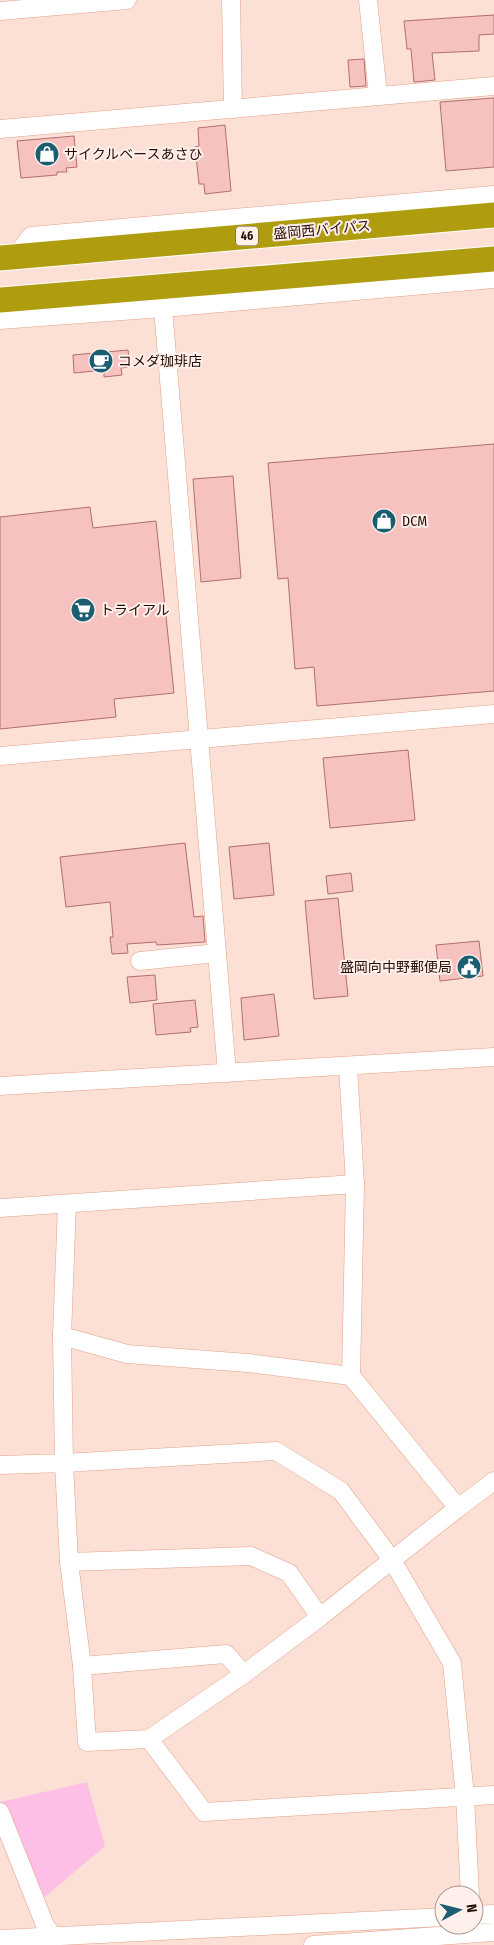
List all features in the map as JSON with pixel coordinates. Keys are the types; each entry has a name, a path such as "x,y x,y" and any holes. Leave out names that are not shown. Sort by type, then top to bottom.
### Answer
{"highway":[{"name":"盛岡西バイパス","path":"8,257 494,215"},
{"path":"0,300 494,259"}],"street":[{"path":"0,11 127,0"},
{"path":"231,0 233,109"},
{"path":"368,0 378,95"},
{"path":"0,129 494,86"},
{"path":"8,257 31,236 494,195"},
{"path":"0,320 163,308 494,279"},
{"path":"163,308 227,1073"},
{"path":"0,756 494,714"},
{"path":"140,961 216,953"},
{"path":"0,1086 494,1057"},
{"path":"348,1066 355,1184 351,1376 458,1508"},
{"path":"0,1208 355,1184"},
{"path":"67,1204 62,1336 64,1463 69,1562 82,1666 87,1742 149,1739 244,1674 494,1481"},
{"path":"62,1336 128,1354 248,1362 351,1376"},
{"path":"0,1464 64,1463 276,1451 341,1491 392,1560 452,1663 465,1797 469,1885"},
{"path":"69,1562 250,1556 289,1573 320,1617"},
{"path":"82,1666 226,1654 244,1674"},
{"path":"149,1739 204,1812 494,1795"},
{"path":"0,1812 45,1925 53,1936"},
{"path":"0,1939 434,1917"},
{"path":"313,1945 469,1935"}],"shaded area":[{"path":"87,1782 105,1846 40,1901 1,1802"}],"building":[{"path":"494,15 494,34 479,35 479,51 432,53 435,80 414,82 411,49 407,49 404,21"},
{"path":"364,59 366,86 350,87 348,60"},
{"path":"494,98 494,167 446,171 440,102"},
{"path":"225,125 231,191 205,194 204,184 199,184 195,147 199,146 198,128"},
{"name":"サイクルベースあさひ","path":"74,136 77,167 66,168 67,172 57,172 57,175 21,178 17,141"},
{"name":"コメダ珈琲店","path":"128,350 130,367 121,368 122,375 104,377 104,370 74,373 73,355"},
{"name":"DCM","path":"494,444 494,691 317,706 314,667 295,669 288,578 278,579 268,463"},
{"path":"233,476 241,578 201,582 193,479"},
{"name":"トライアル","path":"90,507 93,528 156,521 174,693 114,699 116,717 0,729 0,517"},
{"path":"408,750 415,820 330,828 323,758"},
{"path":"185,843 194,917 203,916 205,942 157,945 156,942 127,944 128,953 112,954 110,937 113,937 110,902 66,907 60,857"},
{"path":"269,843 274,895 234,899 229,847"},
{"path":"351,873 353,891 328,894 326,876"},
{"path":"338,898 348,996 314,999 305,901"},
{"path":"479,941 483,976 440,981 436,945"},
{"path":"155,975 157,1000 130,1003 127,977"},
{"path":"274,994 279,1036 244,1040 241,998"},
{"path":"195,1000 198,1027 190,1028 191,1032 156,1035 153,1004"}],"place":[{"name":"サイクルベースあさひ","path":"47,154"},
{"name":"コメダ珈琲店","path":"101,361"},
{"name":"DCM","path":"384,521"},
{"name":"トライアル","path":"83,610"},
{"name":"盛岡向中野郵便局","path":"469,967"}]}
